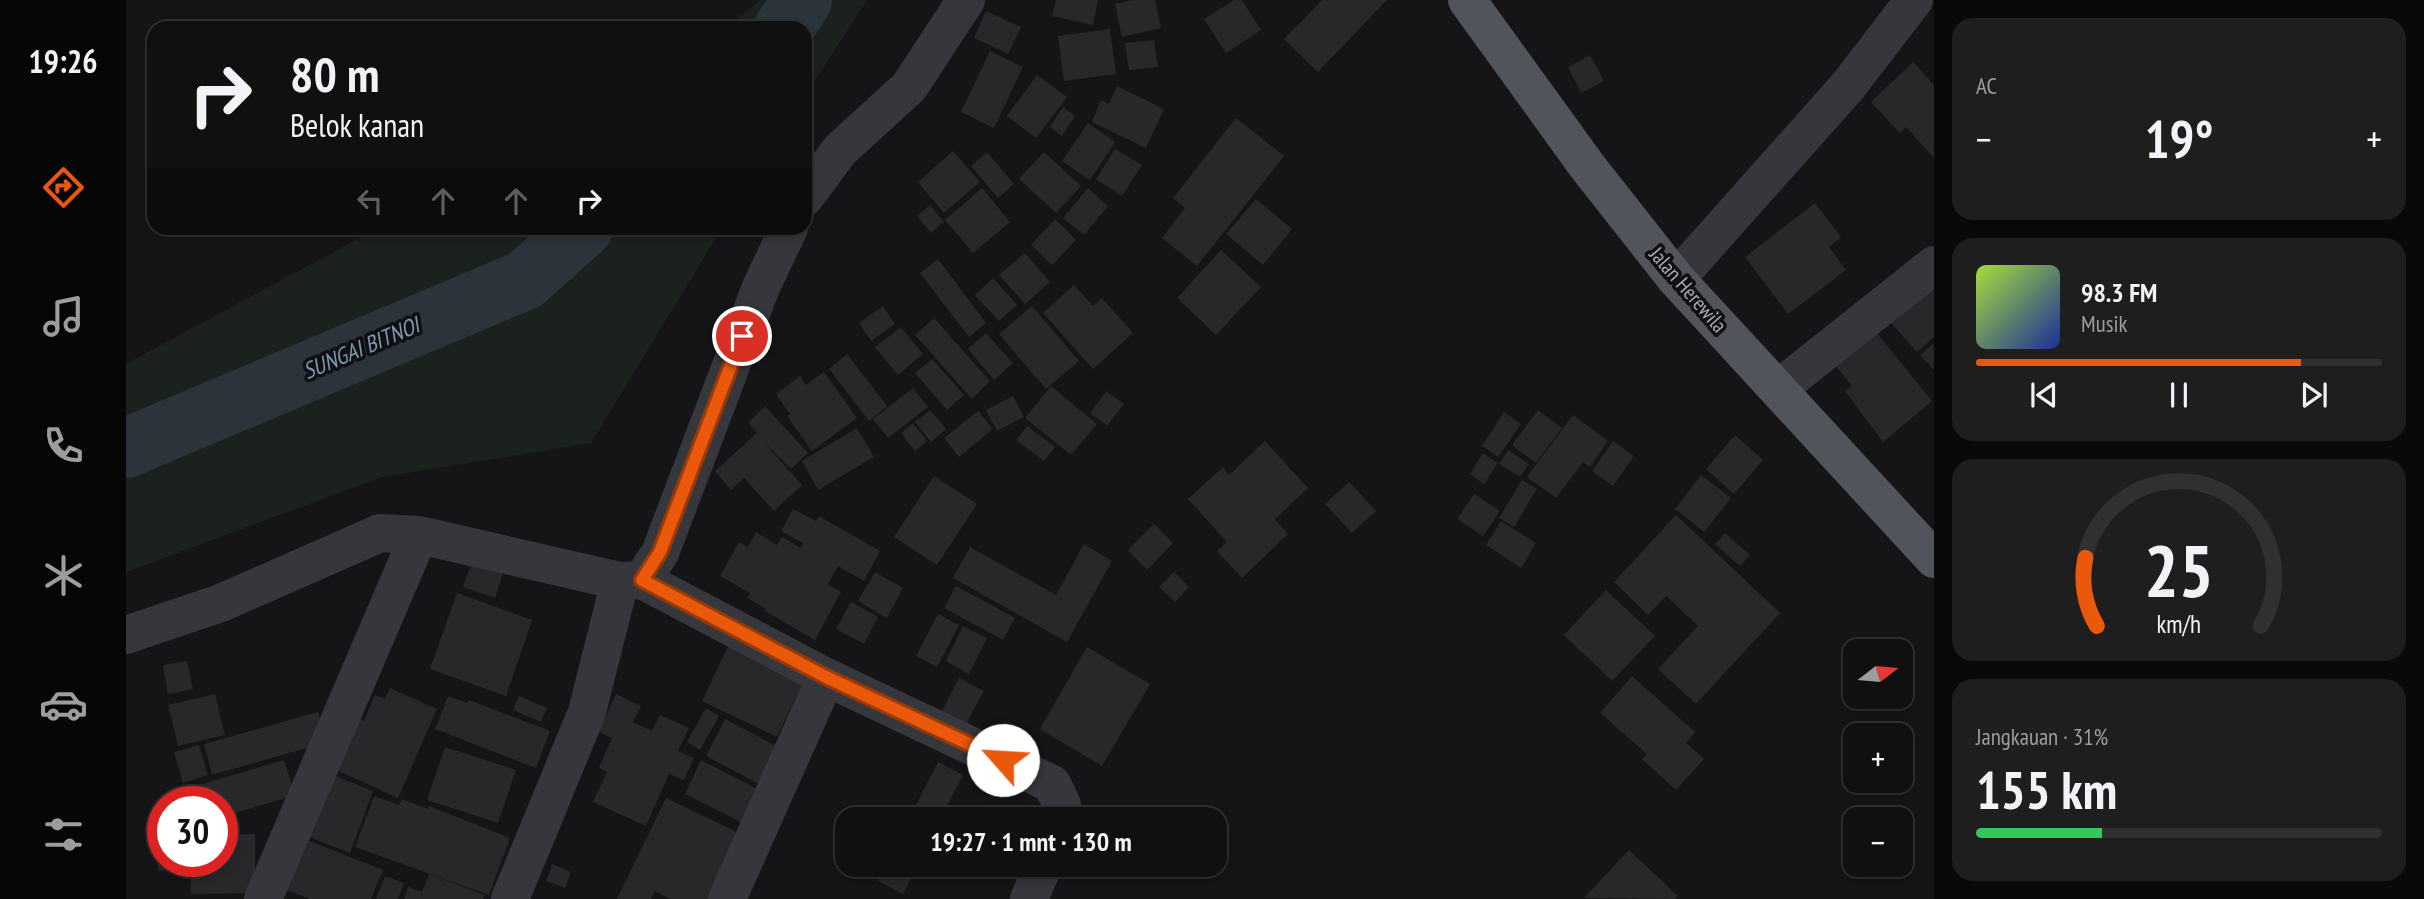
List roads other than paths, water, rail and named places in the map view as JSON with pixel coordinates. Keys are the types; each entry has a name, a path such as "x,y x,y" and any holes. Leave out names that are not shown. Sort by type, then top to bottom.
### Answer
{"main road":[{"name":"Jalan Herewila","path":"1467,0 1587,166 1676,279 1934,559"}],"street":[{"path":"812,188 841,150 909,87 966,0"},
{"path":"1676,279 1848,86 1914,0"},
{"path":"510,899 587,712 631,581 660,552 761,287 786,235"},
{"path":"1778,389 1934,265"},
{"path":"126,635 220,603 380,533 419,535 631,581 1052,784 1062,807"},
{"path":"263,899 419,535"},
{"path":"727,899 826,677"},
{"path":"1029,899 1038,877"}],"waterway":[{"name":"SUNGAI BITNOI","path":"788,21 802,0"},
{"name":"SUNGAI BITNOI","path":"126,448 525,280 575,235"}]}
